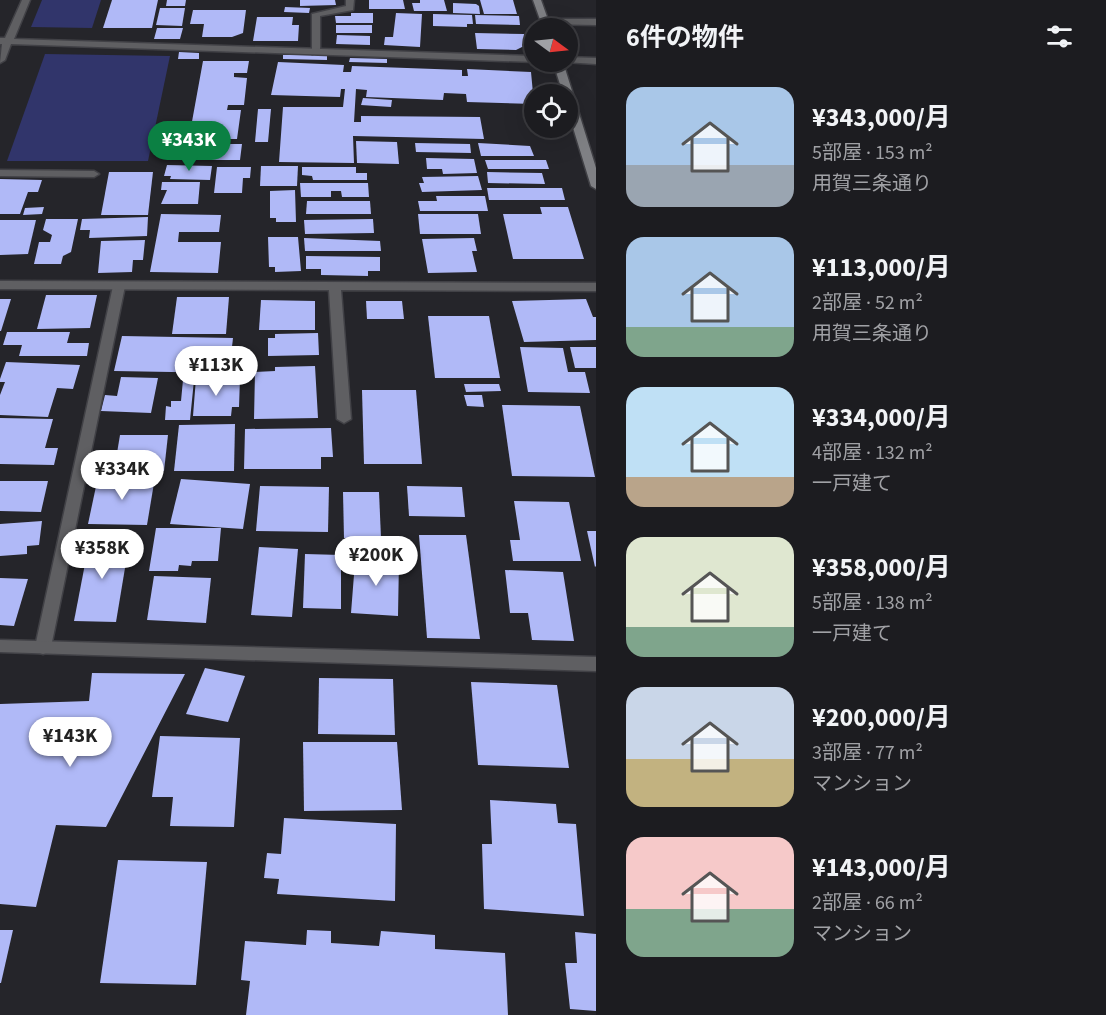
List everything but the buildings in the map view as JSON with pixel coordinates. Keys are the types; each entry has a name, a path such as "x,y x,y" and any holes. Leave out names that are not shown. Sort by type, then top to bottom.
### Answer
{"street":[{"path":"0,60 4,41 26,0"},
{"path":"315,52 316,14 350,8 350,0"},
{"path":"537,0 543,18"},
{"path":"578,23 596,22"},
{"path":"4,41 524,59"},
{"path":"578,60 596,61"},
{"path":"561,72 596,186"},
{"path":"0,173 94,174"},
{"path":"0,285 596,287"},
{"path":"43,647 119,286"},
{"path":"334,286 344,419"},
{"path":"0,646 596,664"}],"shaded area":[{"path":"42,0 101,0 92,28 31,27"},
{"path":"45,54 170,56 148,161 7,161"}]}
